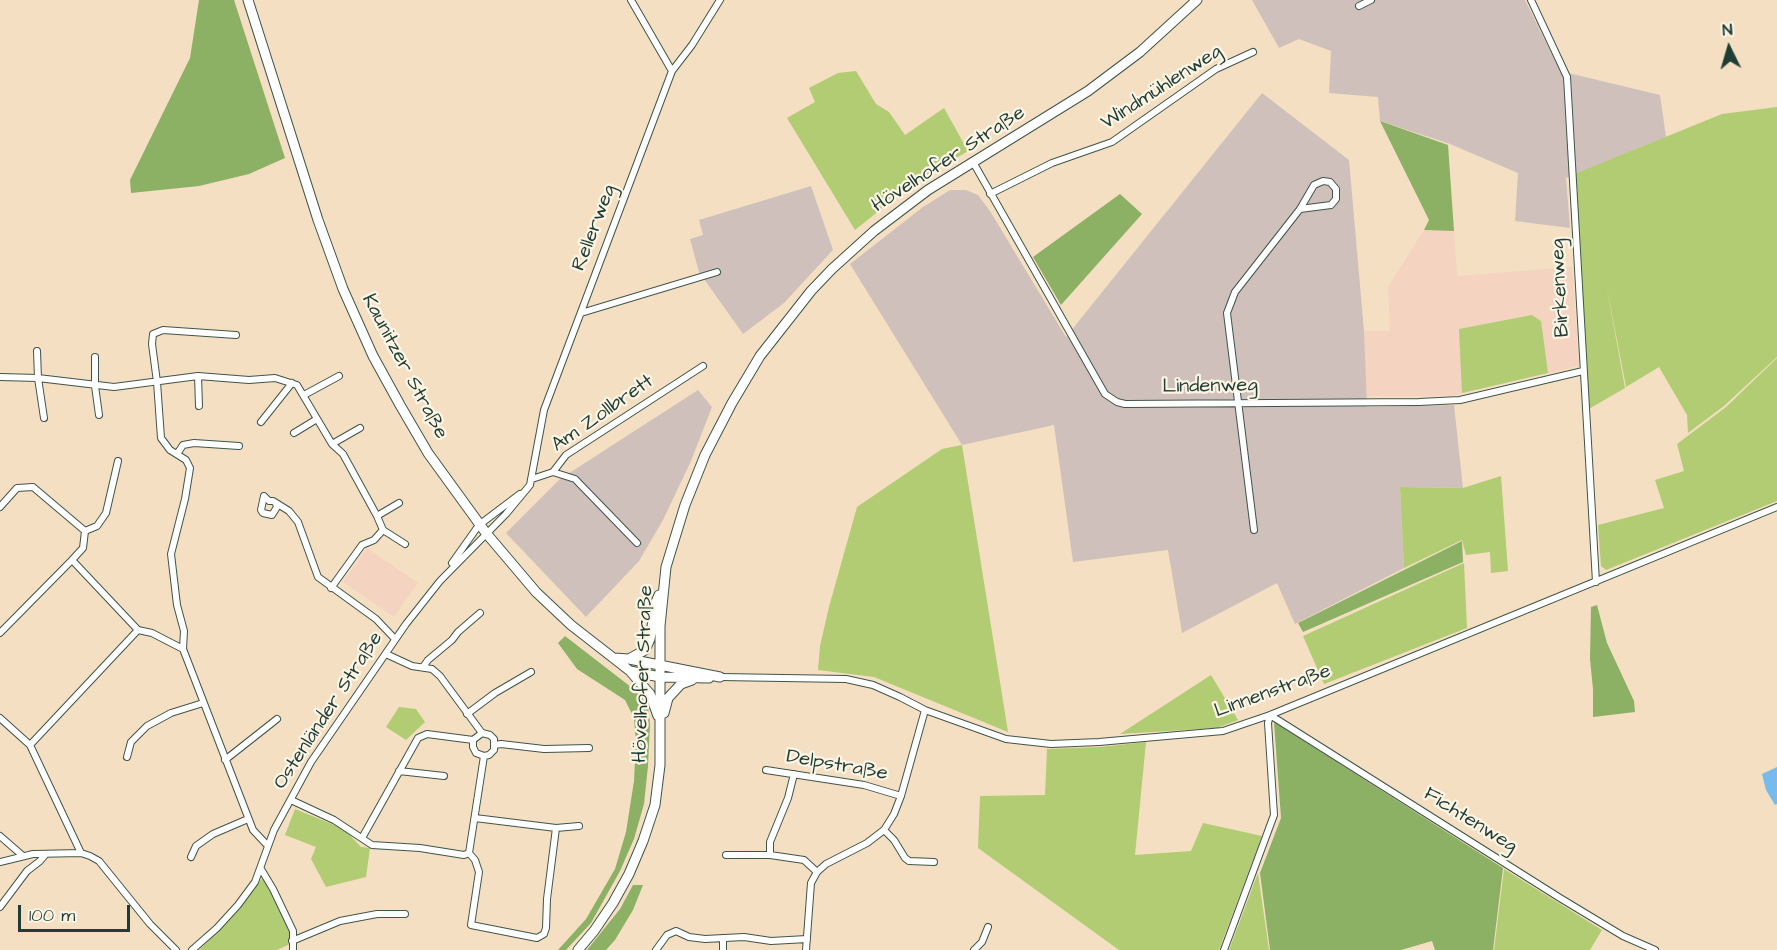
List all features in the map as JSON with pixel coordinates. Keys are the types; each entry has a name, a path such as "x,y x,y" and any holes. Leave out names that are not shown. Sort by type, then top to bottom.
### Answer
{"main road":[{"name":"Kaunitzer Straße","path":"248,0 318,220 344,289 374,356 400,405 428,453 479,525 536,592 571,625 630,671"},
{"name":"Hövelhofer Straße","path":"578,950 613,903 629,874 655,805 660,765 659,666 663,587 672,544 705,455 760,356 789,317 832,269 874,231 911,202 1097,85 1140,52 1197,0"},
{"path":"629,659 645,650 650,639 656,602 663,587"},
{"path":"613,658 629,659 720,677"},
{"path":"630,671 660,677 695,679 720,677"},
{"path":"630,671 650,694 661,724"},
{"path":"661,724 668,698 681,684 695,679"}],"street":[{"path":"631,0 672,71"},
{"name":"Rellerweg","path":"532,479 544,410 672,71 692,45 720,0"},
{"path":"1359,6 1371,0"},
{"name":"Birkenweg","path":"1531,0 1567,76 1582,371 1596,582"},
{"name":"Windmühlenweg","path":"990,194 1052,162 1112,142 1216,69 1253,52"},
{"name":"Lindenweg","path":"973,162 1105,394 1125,405 1460,400 1582,371"},
{"path":"1254,530 1227,313 1235,292 1300,209 1314,185 1323,181 1330,182 1336,189 1336,199 1331,205 1300,209"},
{"path":"580,313 717,272"},
{"path":"236,335 162,330 153,334 152,344 161,438 170,450 186,460 190,468 185,499 171,554 177,605 184,632 183,649 248,819 253,830 268,846"},
{"path":"38,351 38,378 44,418"},
{"path":"95,357 95,386 99,415"},
{"name":"Am Zollbrett","path":"532,479 553,472 566,455 703,366"},
{"path":"198,376 199,406"},
{"path":"0,377 38,378 114,387 198,376 249,380 275,378 297,385 332,444 343,454 383,530 405,544"},
{"path":"304,395 339,376"},
{"path":"261,422 292,383"},
{"path":"294,433 317,419"},
{"path":"332,444 360,428"},
{"path":"177,454 183,445 194,443 239,446"},
{"path":"85,531 97,526 106,513 118,461"},
{"path":"553,472 575,479 638,543"},
{"path":"486,533 506,514 532,479"},
{"path":"0,507 17,489 33,487 85,531"},
{"path":"479,525 526,490"},
{"path":"276,503 289,511 298,522 318,577 376,619 396,639"},
{"path":"377,516 399,504"},
{"name":"Linnenstraße","path":"720,677 846,679 873,686 925,710 1006,739 1052,744 1222,731 1270,715 1777,507"},
{"name":"Ostenländer Straße","path":"192,950 217,928 255,882 274,830 311,762 479,525"},
{"path":"331,588 362,545 374,540 383,530"},
{"path":"0,633 83,548 85,531"},
{"name":"Ostenländer Straße","path":"440,581 486,533"},
{"path":"72,560 138,630 152,633 183,649"},
{"path":"423,667 480,613"},
{"path":"30,745 138,630"},
{"path":"386,654 412,666 432,669 440,676 482,734"},
{"path":"467,714 495,693 531,672"},
{"path":"127,757 131,742 147,726 171,713 203,703"},
{"path":"806,950 811,884 817,872 826,864 867,843 884,830 901,796 925,710"},
{"path":"1224,950 1274,815 1268,723 1270,715"},
{"name":"Fichtenweg","path":"1270,715 1560,898 1623,936 1655,950"},
{"path":"0,718 30,745 81,853"},
{"path":"225,760 277,719"},
{"path":"362,838 415,741 427,734 473,740"},
{"path":"482,734 490,735 494,739 494,750 489,755 476,753 473,747 473,740 482,734"},
{"path":"495,745 544,749 589,748"},
{"path":"469,854 484,756"},
{"name":"Delpstraße","path":"766,770 864,784 901,796"},
{"path":"399,771 444,776"},
{"path":"770,855 770,842 788,798 794,774"},
{"path":"291,800 334,820 372,845 469,854"},
{"path":"475,818 556,828 579,826"},
{"path":"191,856 196,846 213,834 248,819"},
{"path":"469,854 475,860 479,872 471,925 537,938 544,934 546,928 547,899 556,828"},
{"path":"884,830 909,861 934,862"},
{"path":"0,836 23,856"},
{"path":"0,862 23,856 81,853 99,861 150,924 176,950"},
{"path":"0,907 27,871 45,855"},
{"path":"726,855 770,855 804,860 817,872"},
{"path":"261,869 293,931 293,950"},
{"path":"292,941 340,921 377,914 405,914"},
{"path":"974,950 982,942 988,927"},
{"path":"656,950 667,935 676,931 689,937 705,939 744,937 771,941 807,939"},
{"path":"723,938 723,950"}],"shaded area":[{"path":"1252,0 1525,0 1560,71 1660,95 1666,137 1566,178 1570,228 1515,221 1518,173 1450,144 1380,121 1378,97 1329,93 1331,51 1299,39 1279,48"},
{"path":"1262,93 1349,160 1364,331 1367,407 1454,405 1463,488 1400,487 1404,568 1295,624 1277,583 1182,633 1168,550 1073,562 1054,425 962,445 850,264 923,207 950,190 966,190 978,195 990,211 1066,337"},
{"path":"811,186 833,250 784,303 743,334 699,272 690,239 703,235 699,220"},
{"path":"1424,230 1454,231 1457,276 1572,267 1579,366 1451,396 1366,396 1364,331 1390,331 1388,287"},
{"path":"698,390 712,407 691,461 663,520 639,561 586,617 506,533 560,479"},
{"path":"367,548 418,583 394,617 343,582"}],"green space":[{"path":"199,0 234,0 285,158 249,174 199,186 131,193 130,180 190,58"},
{"path":"856,71 876,104 889,112 905,135 944,108 968,151 910,186 855,230 787,118 815,102 809,88 838,73"},
{"path":"1777,107 1777,357 1724,406 1688,433 1687,415 1659,367 1626,387 1606,283 1625,388 1587,410 1572,175 1722,114"},
{"path":"1380,121 1448,145 1454,231 1424,230 1429,220"},
{"path":"1120,194 1142,214 1061,305 1033,257"},
{"path":"1532,315 1541,321 1548,373 1462,393 1459,329"},
{"path":"1777,358 1777,501 1606,570 1601,566 1598,525 1664,508 1655,480 1684,471 1677,444 1726,407"},
{"path":"962,445 1008,732 874,677 818,670 820,646 829,607 857,507 942,449"},
{"path":"1501,476 1508,571 1491,573 1490,552 1466,555 1462,540 1404,568 1400,487 1463,488"},
{"path":"1462,541 1463,562 1303,632 1298,623"},
{"path":"1464,563 1467,628 1324,684 1303,636"},
{"path":"1597,605 1607,643 1634,701 1635,712 1593,717 1590,659 1591,607"},
{"path":"565,636 640,694 648,706 650,724 644,804 634,839 620,871 591,923 566,950 558,950 586,919 615,869 626,832 634,781 636,742 634,718 625,700 577,669 558,643"},
{"path":"1211,675 1238,720 1217,728 1120,734"},
{"path":"399,707 416,709 425,722 406,740 386,727"},
{"path":"1274,722 1503,868 1493,950 1435,950 1432,941 1401,950 1270,950 1260,873 1281,818"},
{"path":"1146,742 1135,855 1191,851 1203,823 1262,836 1219,950 1119,950 978,848 980,796 1045,795 1047,749"},
{"path":"295,809 344,829 361,847 370,848 366,877 326,887 311,859 316,847 285,835"},
{"path":"1504,869 1602,930 1590,950 1494,950"},
{"path":"1258,873 1269,950 1229,950"},
{"path":"263,877 289,924 290,944 277,950 199,950 235,914"},
{"path":"633,885 643,885 633,910 615,940 606,950 587,950 620,909"}],"water":[{"path":"1777,767 1777,804 1775,805 1766,790 1762,774"}]}
